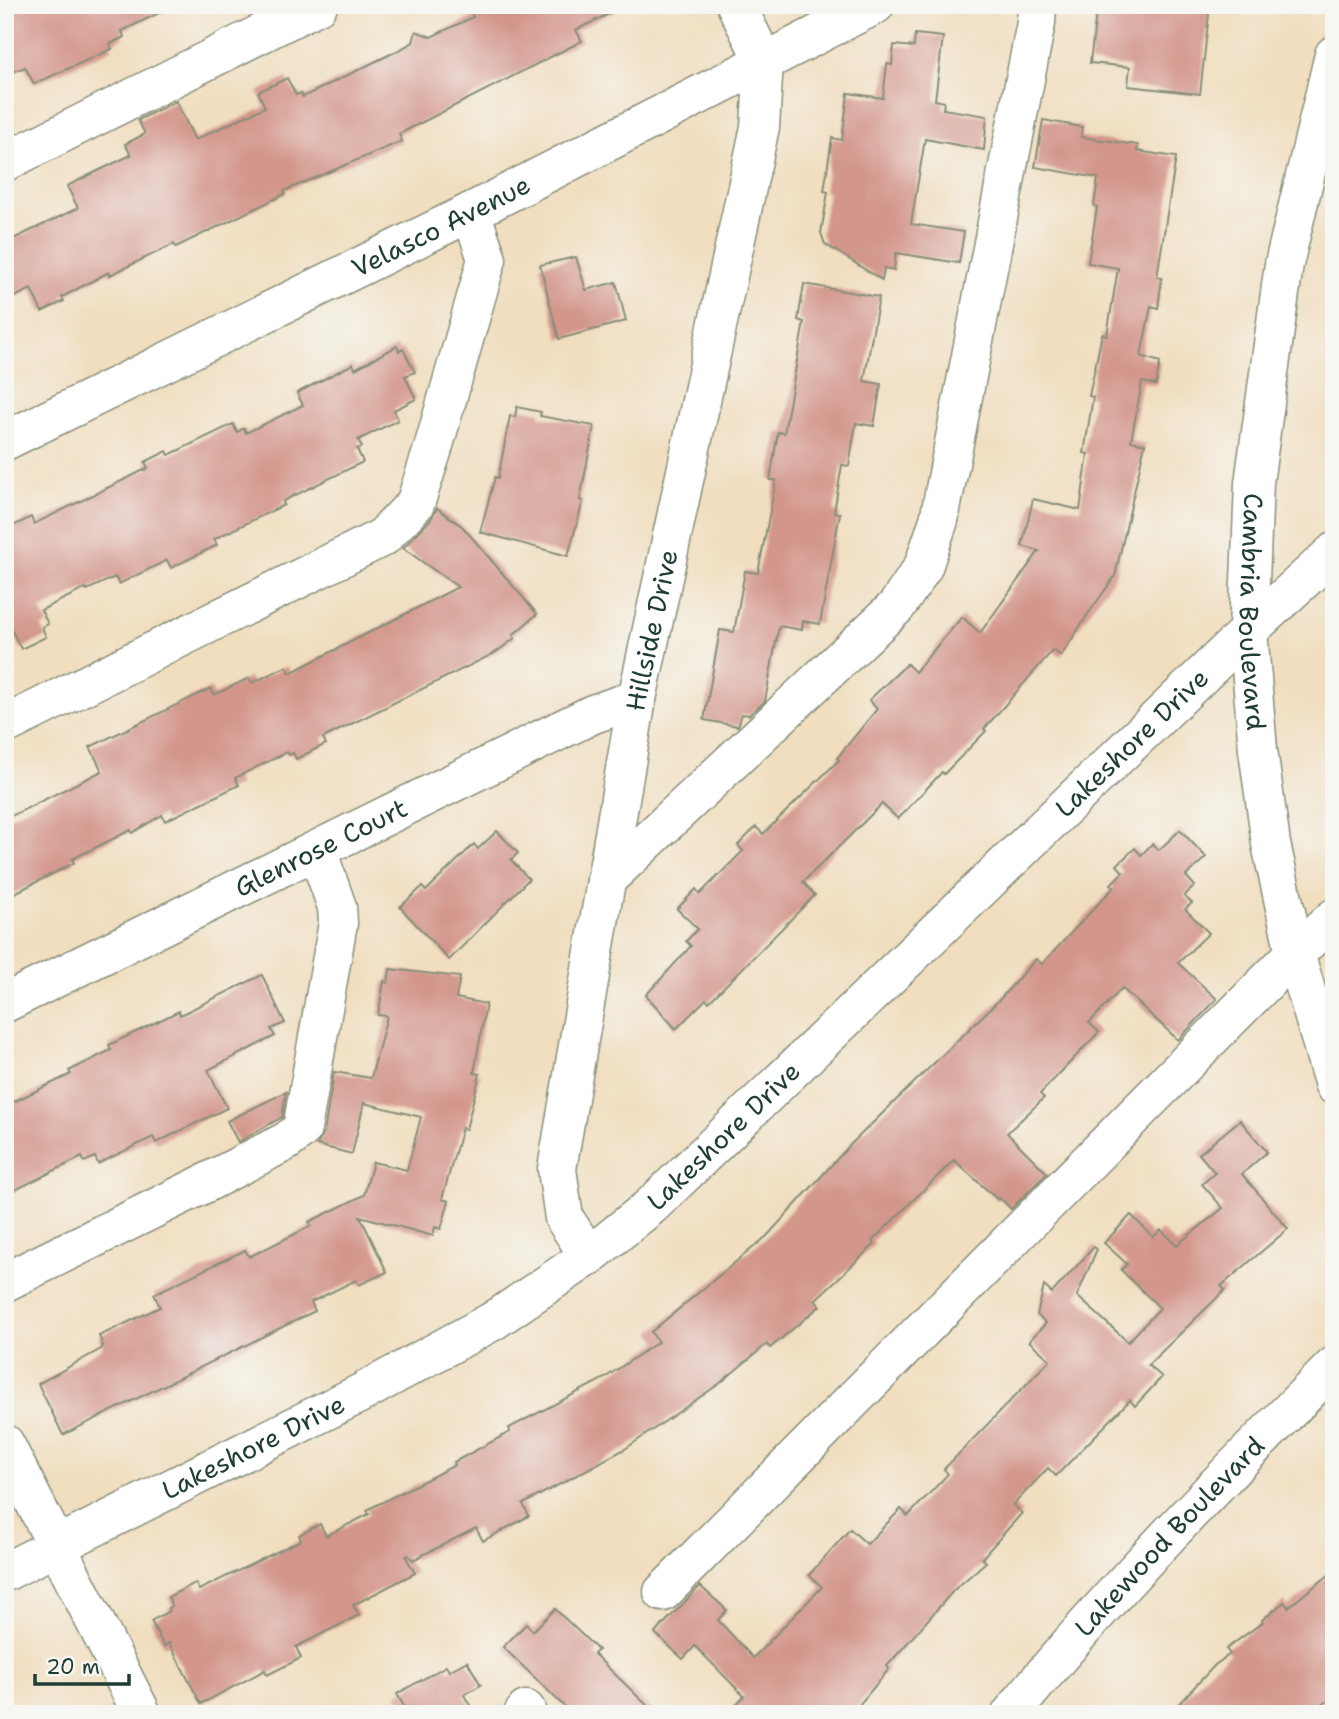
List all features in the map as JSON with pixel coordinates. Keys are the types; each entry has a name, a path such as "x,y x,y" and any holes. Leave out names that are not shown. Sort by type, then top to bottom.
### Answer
{"street":[{"path":"5,162 318,5"},
{"path":"736,5 764,61"},
{"name":"Velasco Avenue","path":"5,441 471,212 875,5"},
{"path":"606,880 896,607 923,567 939,520 1036,23 1037,5"},
{"name":"Cambria Boulevard","path":"1334,55 1284,264 1254,483 1248,631 1258,750 1271,844 1295,953 1334,1085"},
{"name":"Hillside Drive","path":"589,1256 564,1218 558,1169 637,699 760,127 764,61"},
{"path":"5,725 383,537 415,504 487,259 471,212"},
{"name":"Lakeshore Drive","path":"5,1572 363,1392 493,1321 589,1256 651,1206 1248,631 1334,552"},
{"name":"Glenrose Court","path":"5,1003 593,714 637,699"},
{"path":"5,1282 288,1141 302,1129 338,923 337,907 317,850"},
{"path":"663,1592 1295,953 1334,918"},
{"name":"Lakewood Boulevard","path":"1011,1714 1049,1667 1220,1480 1334,1366"},
{"path":"5,1444 140,1713"}],"building":[{"path":"5,5 175,5 122,31 124,37 110,44 112,49 34,84 25,67 13,72 5,57"},
{"path":"468,5 627,5 576,30 582,41 399,134 402,141 284,191 285,194 176,247 174,244 110,275 109,272 62,297 64,301 42,312 31,289 5,302 5,243 78,208 67,186 131,155 125,144 145,134 138,120 176,101 195,140 265,107 258,92 287,78 296,95 301,93 303,97 413,42 416,31 431,37 473,17"},
{"path":"1097,5 1210,5 1200,94 1128,86 1130,67 1090,63"},
{"path":"915,34 943,37 935,100 944,102 943,109 987,116 984,150 925,139 911,224 964,232 959,263 896,253 894,270 884,268 882,280 825,244 821,233 828,192 824,191 832,138 842,140 848,93 883,98 887,64 892,65 894,45 914,47"},
{"path":"1043,120 1082,127 1081,137 1138,145 1137,151 1176,157 1157,277 1162,278 1158,308 1151,306 1141,356 1160,362 1156,385 1142,382 1131,441 1145,444 1115,576 1061,656 1053,650 984,729 986,731 944,774 942,772 898,819 882,804 803,882 815,895 709,1002 706,999 676,1029 646,995 691,946 686,941 698,929 677,909 696,889 700,894 743,851 738,845 756,827 763,834 839,760 837,758 877,709 869,700 907,664 915,672 962,617 980,633 1039,551 1022,546 1033,499 1080,510 1088,454 1084,453 1093,397 1089,396 1102,334 1107,335 1118,268 1088,263 1097,207 1094,206 1098,178 1035,167"},
{"path":"576,257 586,290 616,282 626,321 559,339 540,265"},
{"path":"804,284 879,297 864,381 881,384 874,426 856,423 849,466 842,465 834,512 840,513 820,624 803,621 802,630 779,626 765,701 749,715 742,714 738,726 704,720 720,630 734,632 745,571 758,573 776,480 770,480 778,432 784,433 804,322 798,320"},
{"path":"397,346 399,351 403,349 415,372 405,376 416,399 394,410 398,420 358,440 362,447 357,449 363,462 214,539 217,545 171,568 167,560 119,584 115,577 41,610 48,624 42,627 46,637 21,649 5,617 5,530 31,517 34,524 148,468 145,462 167,451 169,455 233,424 237,432 244,428 246,433 303,405 297,393 353,364 355,369"},
{"path":"517,407 541,412 540,416 594,426 580,500 583,501 568,556 480,532 495,477 498,478 510,416 515,417"},
{"path":"437,508 463,527 537,614 513,635 515,638 495,653 323,738 326,744 296,759 293,753 289,755 287,752 235,778 239,785 165,821 162,815 132,833 131,830 72,859 74,863 5,898 5,819 102,771 90,747 211,688 214,695 249,678 252,683 287,666 290,673 458,587 403,548 431,519"},
{"path":"1180,830 1206,857 1186,876 1195,886 1184,896 1192,903 1185,909 1209,933 1178,963 1217,999 1178,1040 1122,988 1089,1023 1099,1032 1040,1094 1044,1098 1007,1133 1047,1173 1011,1209 954,1160 872,1241 875,1244 815,1300 820,1306 770,1348 767,1344 719,1384 625,1449 523,1504 529,1516 483,1541 476,1528 413,1560 408,1555 406,1557 415,1573 353,1605 359,1615 296,1647 301,1658 267,1675 265,1670 201,1704 169,1643 164,1646 151,1621 169,1611 168,1608 172,1606 168,1597 195,1583 199,1590 301,1540 299,1535 320,1524 326,1536 369,1514 367,1510 455,1465 454,1462 510,1432 509,1428 603,1379 658,1342 651,1332 767,1236 849,1146 999,1000 1036,959 1042,964 1114,887 1111,884 1123,872 1117,865 1135,848 1141,855 1152,844 1159,850"},
{"path":"497,831 518,853 511,860 529,879 449,960 400,907 422,887 426,891 474,844 478,849"},
{"path":"390,969 460,977 456,998 486,1004 474,1073 480,1074 466,1129 462,1128 442,1199 449,1201 441,1229 435,1227 433,1236 360,1216 387,1272 359,1285 356,1280 311,1302 315,1311 63,1435 38,1384 101,1349 103,1346 99,1336 160,1307 154,1294 245,1250 249,1257 311,1226 309,1222 364,1195 373,1162 407,1170 421,1117 364,1103 352,1154 317,1145 324,1133 334,1072 371,1078 387,1016 378,1015 384,981 388,983"},
{"path":"262,975 285,1023 271,1029 275,1036 208,1070 227,1108 156,1143 153,1137 98,1164 95,1157 84,1162 82,1157 5,1195 5,1106 71,1074 69,1071 111,1050 109,1045 179,1011 180,1015"},
{"path":"286,1092 282,1117 238,1142 227,1121"},
{"path":"1240,1120 1267,1152 1242,1174 1288,1229 1221,1286 1225,1290 1148,1365 1162,1377 1135,1406 1130,1400 1056,1476 1048,1468 1013,1505 1022,1513 982,1558 986,1562 954,1590 887,1666 889,1669 855,1710 852,1706 844,1714 727,1714 744,1696 695,1646 683,1659 655,1633 700,1586 727,1610 718,1620 753,1658 822,1587 809,1575 850,1529 867,1544 901,1509 908,1516 948,1474 944,1469 1050,1360 1029,1341 1046,1323 1037,1315 1044,1286 1052,1293 1094,1247 1097,1249 1077,1296 1128,1342 1160,1308 1121,1270 1127,1264 1104,1243 1131,1215 1153,1237 1161,1230 1177,1245 1223,1208 1202,1184 1215,1173 1199,1154"},
{"path":"1334,1571 1334,1696 1310,1714 1255,1714 1248,1704 1234,1714 1169,1714 1215,1665 1230,1654 1226,1649 1263,1622 1262,1620 1284,1602 1288,1607"},
{"path":"555,1609 598,1650 594,1654 656,1714 572,1714 503,1647 526,1624 533,1631"},
{"path":"467,1661 481,1685 464,1695 475,1714 408,1714 397,1694 446,1666 449,1671"}]}
